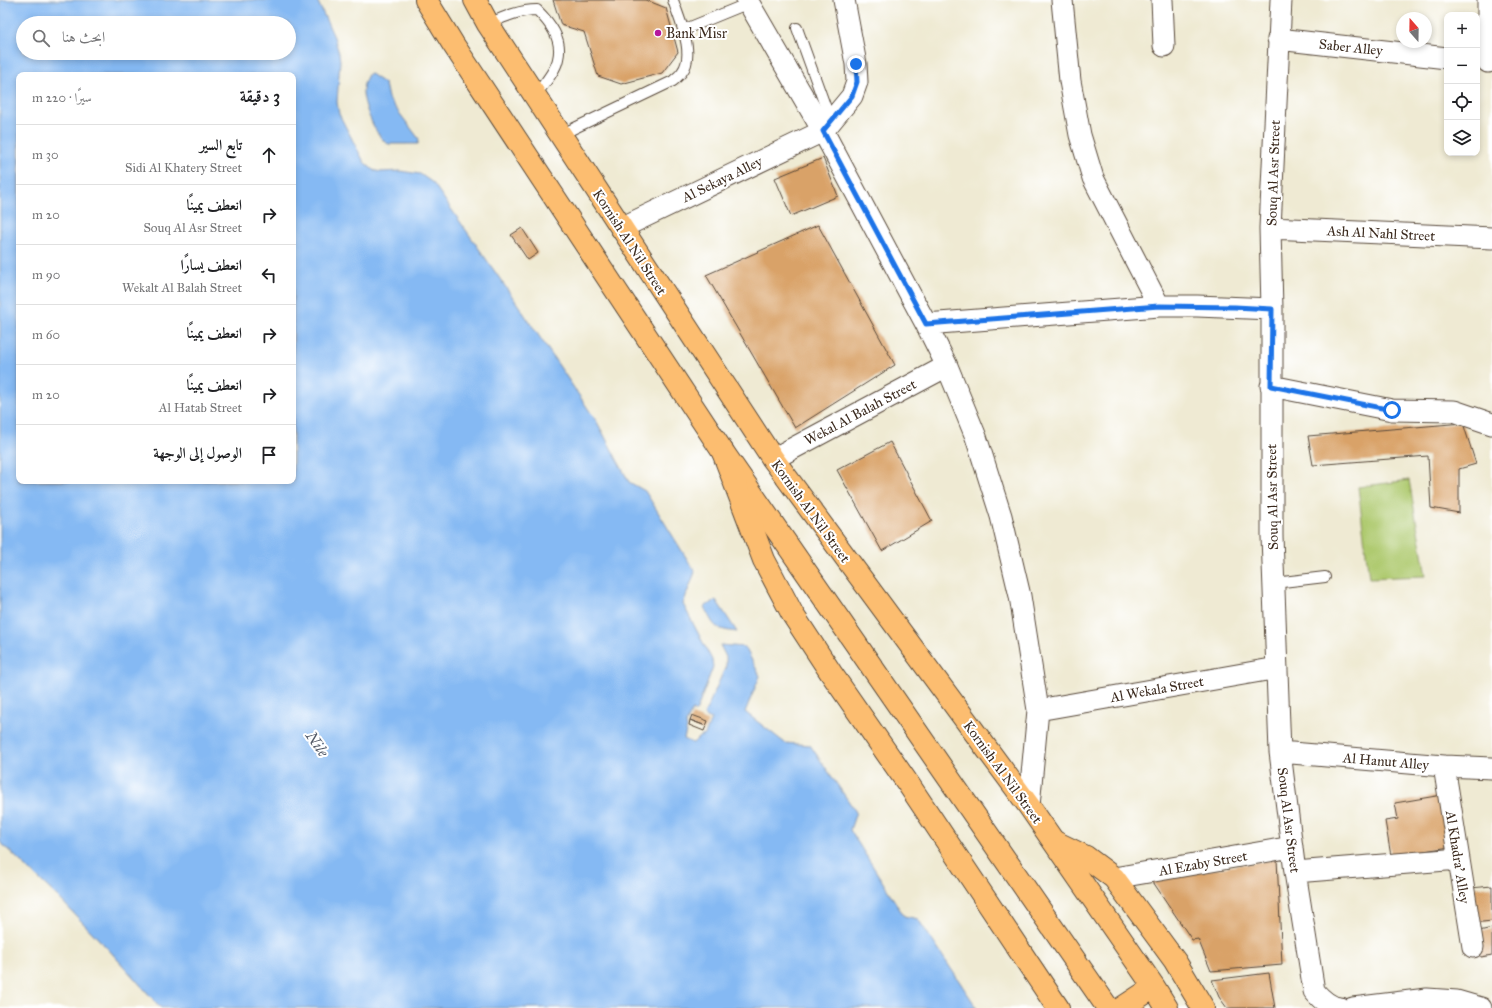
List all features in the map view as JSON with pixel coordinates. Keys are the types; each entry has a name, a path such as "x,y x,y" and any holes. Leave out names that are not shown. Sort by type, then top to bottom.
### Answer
{"highway":[{"path":"426,0 457,51 723,452 1108,1008"},
{"name":"Kornish Al Nil Street","path":"475,0 488,24 560,135 773,459 1055,842 1167,1008"},
{"path":"723,452 764,560 793,615 1058,1008"},
{"path":"1055,842 1086,857 1114,878 1175,961 1203,1008"},
{"path":"1122,1008 1154,987"}],"street":[{"path":"827,126 852,96 857,82 856,64 844,0"},
{"path":"1062,0 1071,87 1080,135 1093,178 1159,306"},
{"path":"1162,0 1164,46"},
{"name":"Souq Al Asr Street","path":"1281,0 1270,228 1272,309 1272,536 1280,752 1295,872 1314,991 1324,1002 1337,1008 1341,1008"},
{"path":"1486,62 1488,0"},
{"path":"748,2 827,126 947,366 976,437 1001,516 1020,596 1038,710 1028,806"},
{"name":"Saber Alley","path":"1278,39 1444,58"},
{"name":"Al Sekaya Alley","path":"621,228 827,126"},
{"name":"Ash Al Nahl Street","path":"1270,228 1492,238"},
{"path":"926,324 1159,306 1272,309"},
{"name":"Wekal Al Balah Street","path":"773,459 947,366"},
{"path":"1271,386 1392,410 1454,411 1492,424"},
{"name":"Al Wekala Street","path":"1038,710 1277,668"},
{"name":"Al Hanut Alley","path":"1280,752 1444,766 1492,768"},
{"name":"Al Khadra' Alley","path":"1444,766 1473,947"},
{"name":"Al Ezaby Street","path":"1114,878 1292,847"},
{"path":"1295,872 1459,859"},
{"path":"1353,1008 1427,999 1457,1001 1481,1008"}],"lane":[{"path":"560,135 673,81 683,71 687,59 687,43 673,0"},
{"path":"683,30 748,2"},
{"path":"488,24 513,13 525,10 537,10 548,21 557,38 558,59 555,67 535,96"},
{"path":"797,28 827,126"},
{"path":"1274,582 1325,577"}],"green space":[{"path":"1409,480 1426,576 1369,578 1358,487"}],"water":[{"name":"Nile","path":"0,0 317,0 334,37 339,53 340,61 337,102 339,114 364,162 373,170 380,172 400,171 420,174 433,183 597,422 629,482 645,491 695,572 683,604 712,660 713,667 696,712 692,710 686,724 687,728 684,739 693,743 699,737 705,735 711,719 704,715 726,666 726,657 720,645 745,647 760,676 745,712 785,743 810,745 856,812 850,830 904,916 918,919 977,1008 161,1008 109,950 58,897 0,842"},
{"path":"369,73 385,84 388,98 419,139 418,144 389,144 384,141 375,129 363,96 364,86"},
{"path":"716,600 737,632 723,630 713,623 704,607"}],"building":[{"path":"553,0 646,0 666,8 678,52 662,73 621,84 598,76 584,32 561,25"},
{"path":"823,158 838,196 791,216 775,178"},
{"path":"818,225 895,365 795,428 706,275"},
{"path":"522,228 538,253 528,260 511,235"},
{"path":"1463,423 1476,464 1459,469 1459,513 1431,508 1428,456 1313,465 1308,436"},
{"path":"890,442 932,521 882,551 837,470"},
{"path":"692,715 708,721 706,726 690,720"},
{"path":"690,720 706,726 704,731 689,725"},
{"path":"1442,795 1450,847 1391,856 1385,821 1398,819 1395,803"},
{"path":"1277,859 1282,965 1211,971 1198,939 1192,940 1151,879"},
{"path":"1492,886 1492,921 1473,923 1470,888"},
{"path":"1492,928 1492,955 1481,957 1475,932"},
{"path":"1269,973 1275,1008 1227,1008 1219,997 1212,980"}],"place":[{"name":"Bank Misr","path":"658,33"}],"route":[{"path":"856,64 857,82 852,96 823,131 926,324 1159,306 1272,309 1271,386 1392,410"}]}
